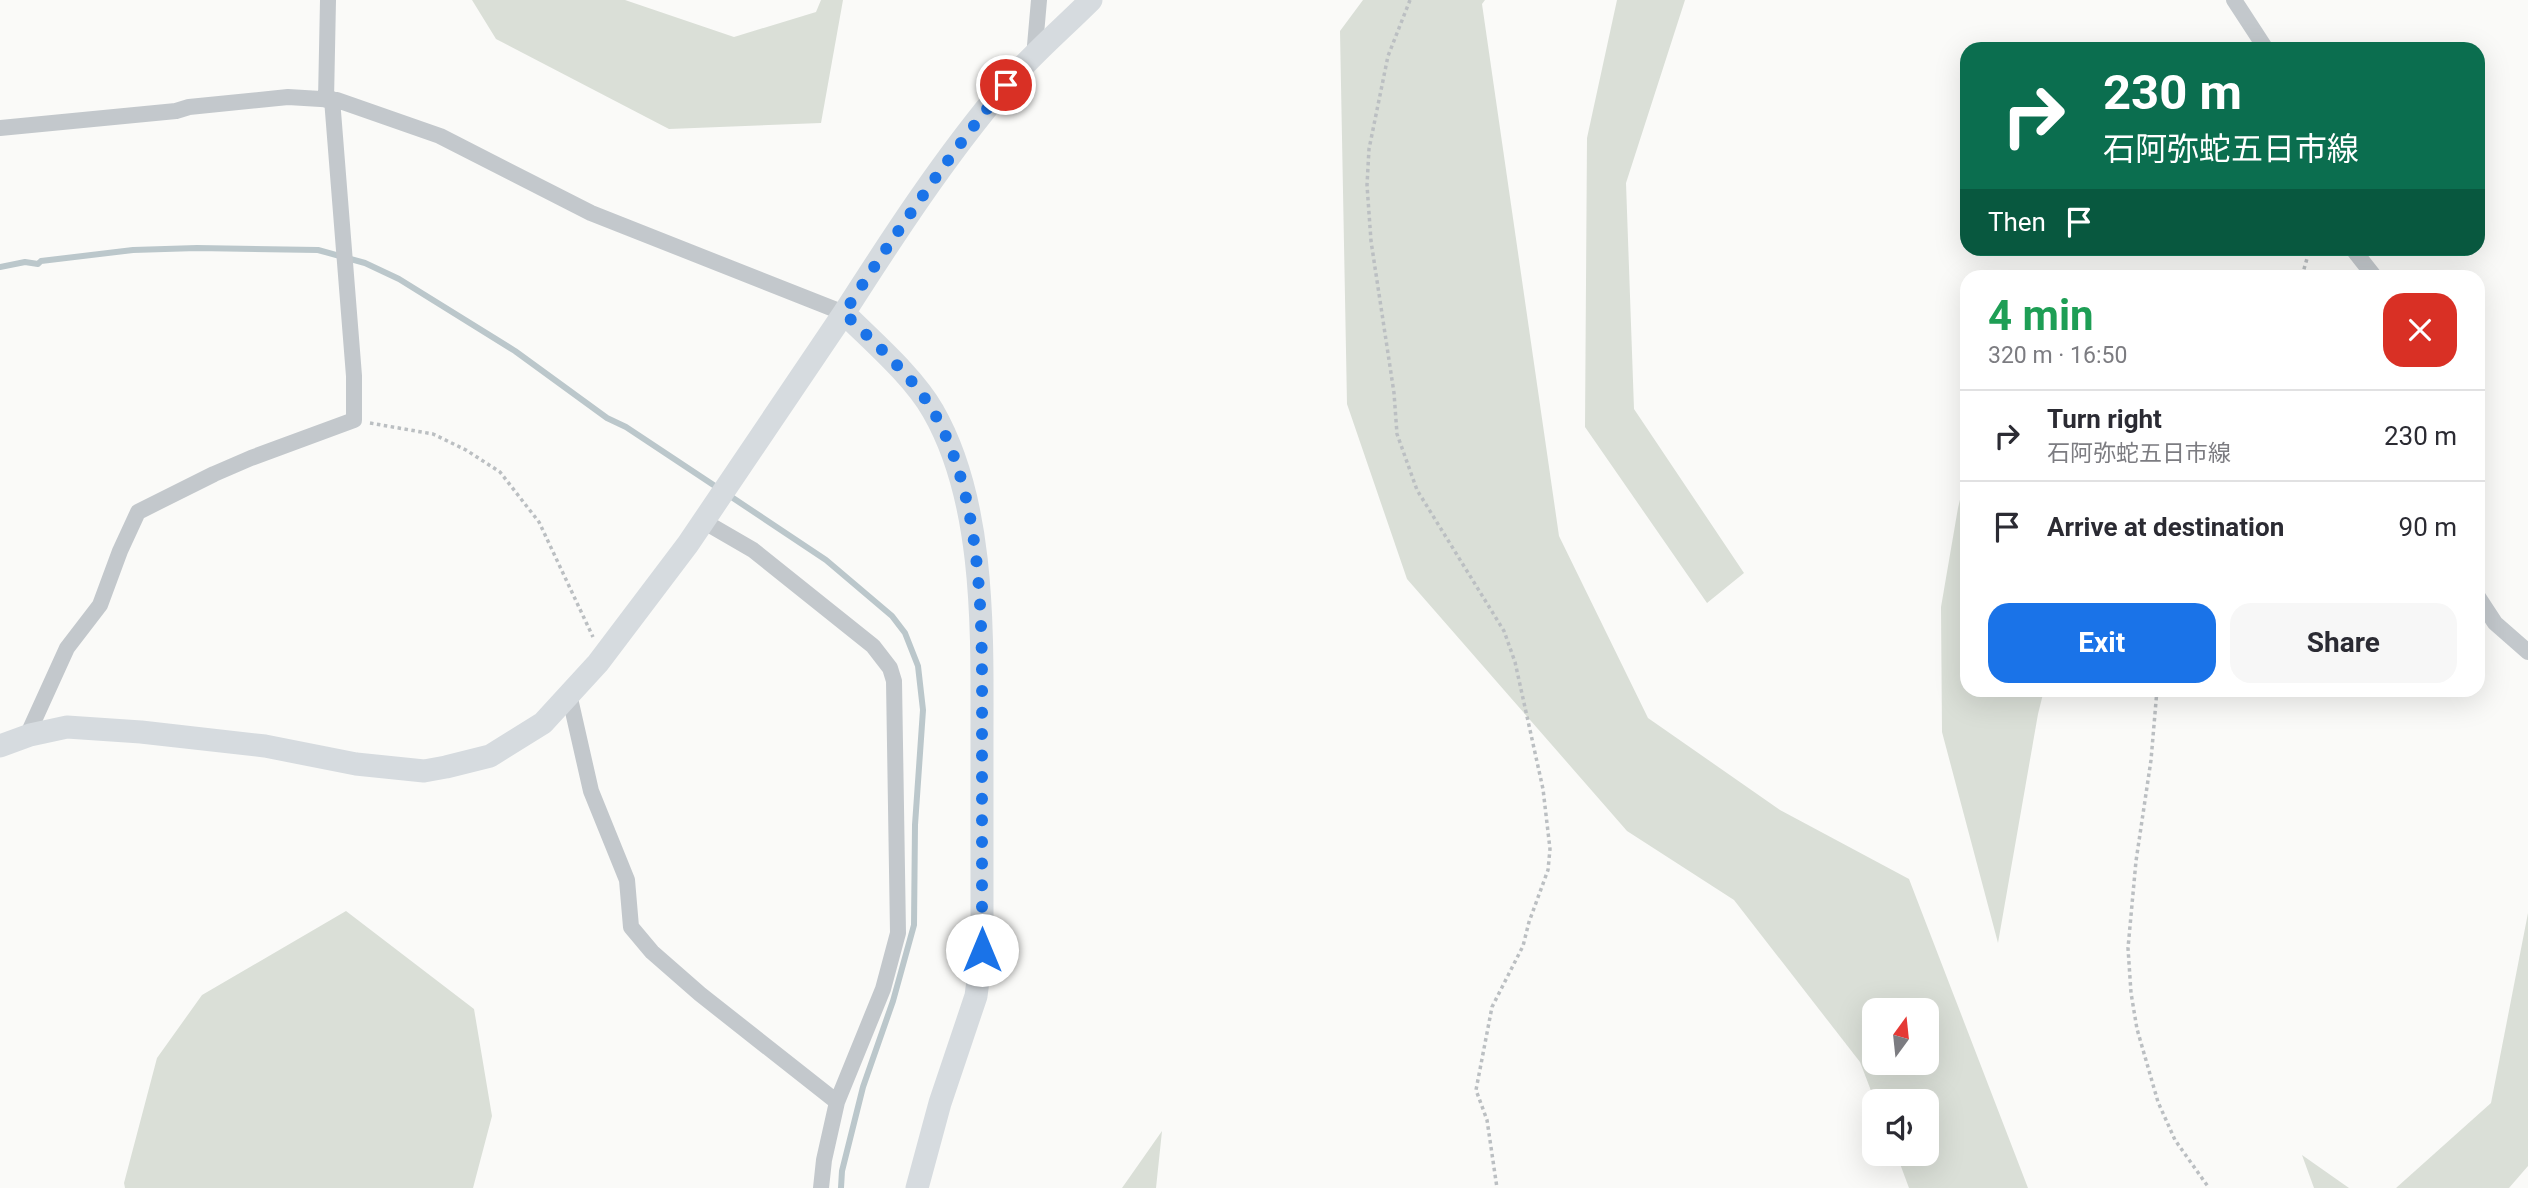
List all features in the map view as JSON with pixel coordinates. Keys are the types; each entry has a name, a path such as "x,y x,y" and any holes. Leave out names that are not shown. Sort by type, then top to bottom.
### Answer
{"main road":[{"path":"0,746 27,736 67,727 265,746 356,764 424,771 446,768 490,755 543,723 603,657 703,522 907,215 962,138 1006,85 1091,0"},
{"path":"844,313 896,364 918,391 932,409 950,445 967,497 982,615 982,950 976,996 940,1103 917,1188"}],"street":[{"path":"27,736 67,648 100,605 138,512 214,474 354,420 354,376 329,99 328,0"},
{"path":"1034,57 1039,0"},
{"path":"2234,0 2261,42"},
{"path":"0,128 288,97 329,99 440,136 591,213 844,313"},
{"path":"2358,256 2369,270"},
{"path":"703,522 753,550 873,646 890,668 894,681 898,933 883,989 837,1102 824,1160 821,1188"},
{"path":"2485,607 2495,622 2528,652"},
{"path":"569,694 591,791 627,880 631,927 652,952 700,994 837,1102"}],"path":[{"path":"1410,0 1388,55 1369,149 1367,185 1371,240 1394,393 1397,435 1417,490 1504,631 1515,662 1543,789 1550,849 1548,870 1522,946 1492,1007 1476,1090 1487,1120 1497,1188"},
{"path":"354,420 433,434 466,450 500,472 539,522 603,657"},
{"path":"2156,697 2128,948 2132,993 2137,1029 2158,1102 2175,1140 2209,1188"}],"shaded area":[{"path":"472,0 625,0 734,37 816,12 821,0 843,0 821,123 669,129 496,39"},
{"path":"1363,0 1485,0 1482,4 1559,536 1648,718 1780,810 1909,879 2028,1188 1909,1188 1901,1166 1939,1166 1939,1089 1870,1089 1865,1075 1939,1075 1939,998 1862,998 1862,1067 1734,900 1627,831 1407,579 1347,404 1340,31"},
{"path":"1617,0 1685,0 1626,183 1634,409 1744,573 1707,603 1585,427 1587,138"},
{"path":"1960,500 1960,697 2042,697 1998,943 1942,732 1941,607"},
{"path":"346,911 474,1009 492,1116 473,1188 125,1188 124,1183 157,1058 202,995"},
{"path":"2528,913 2528,1166 2509,1188 2396,1188 2491,1103"},
{"path":"1162,1131 1156,1188 1122,1188"},
{"path":"2302,1155 2349,1188 2314,1188"}],"waterway":[{"path":"0,267 133,250 197,248 318,250 365,263 399,279 515,351 607,418 626,427 718,488"},
{"path":"727,494 826,560 892,616 905,633 918,666 923,710 915,825 914,925 893,1001 863,1087 842,1171 841,1188"}],"route":[{"path":"982,950 982,615 967,497 950,445 932,409 896,364 844,313 907,215 962,138 1006,85"}]}
